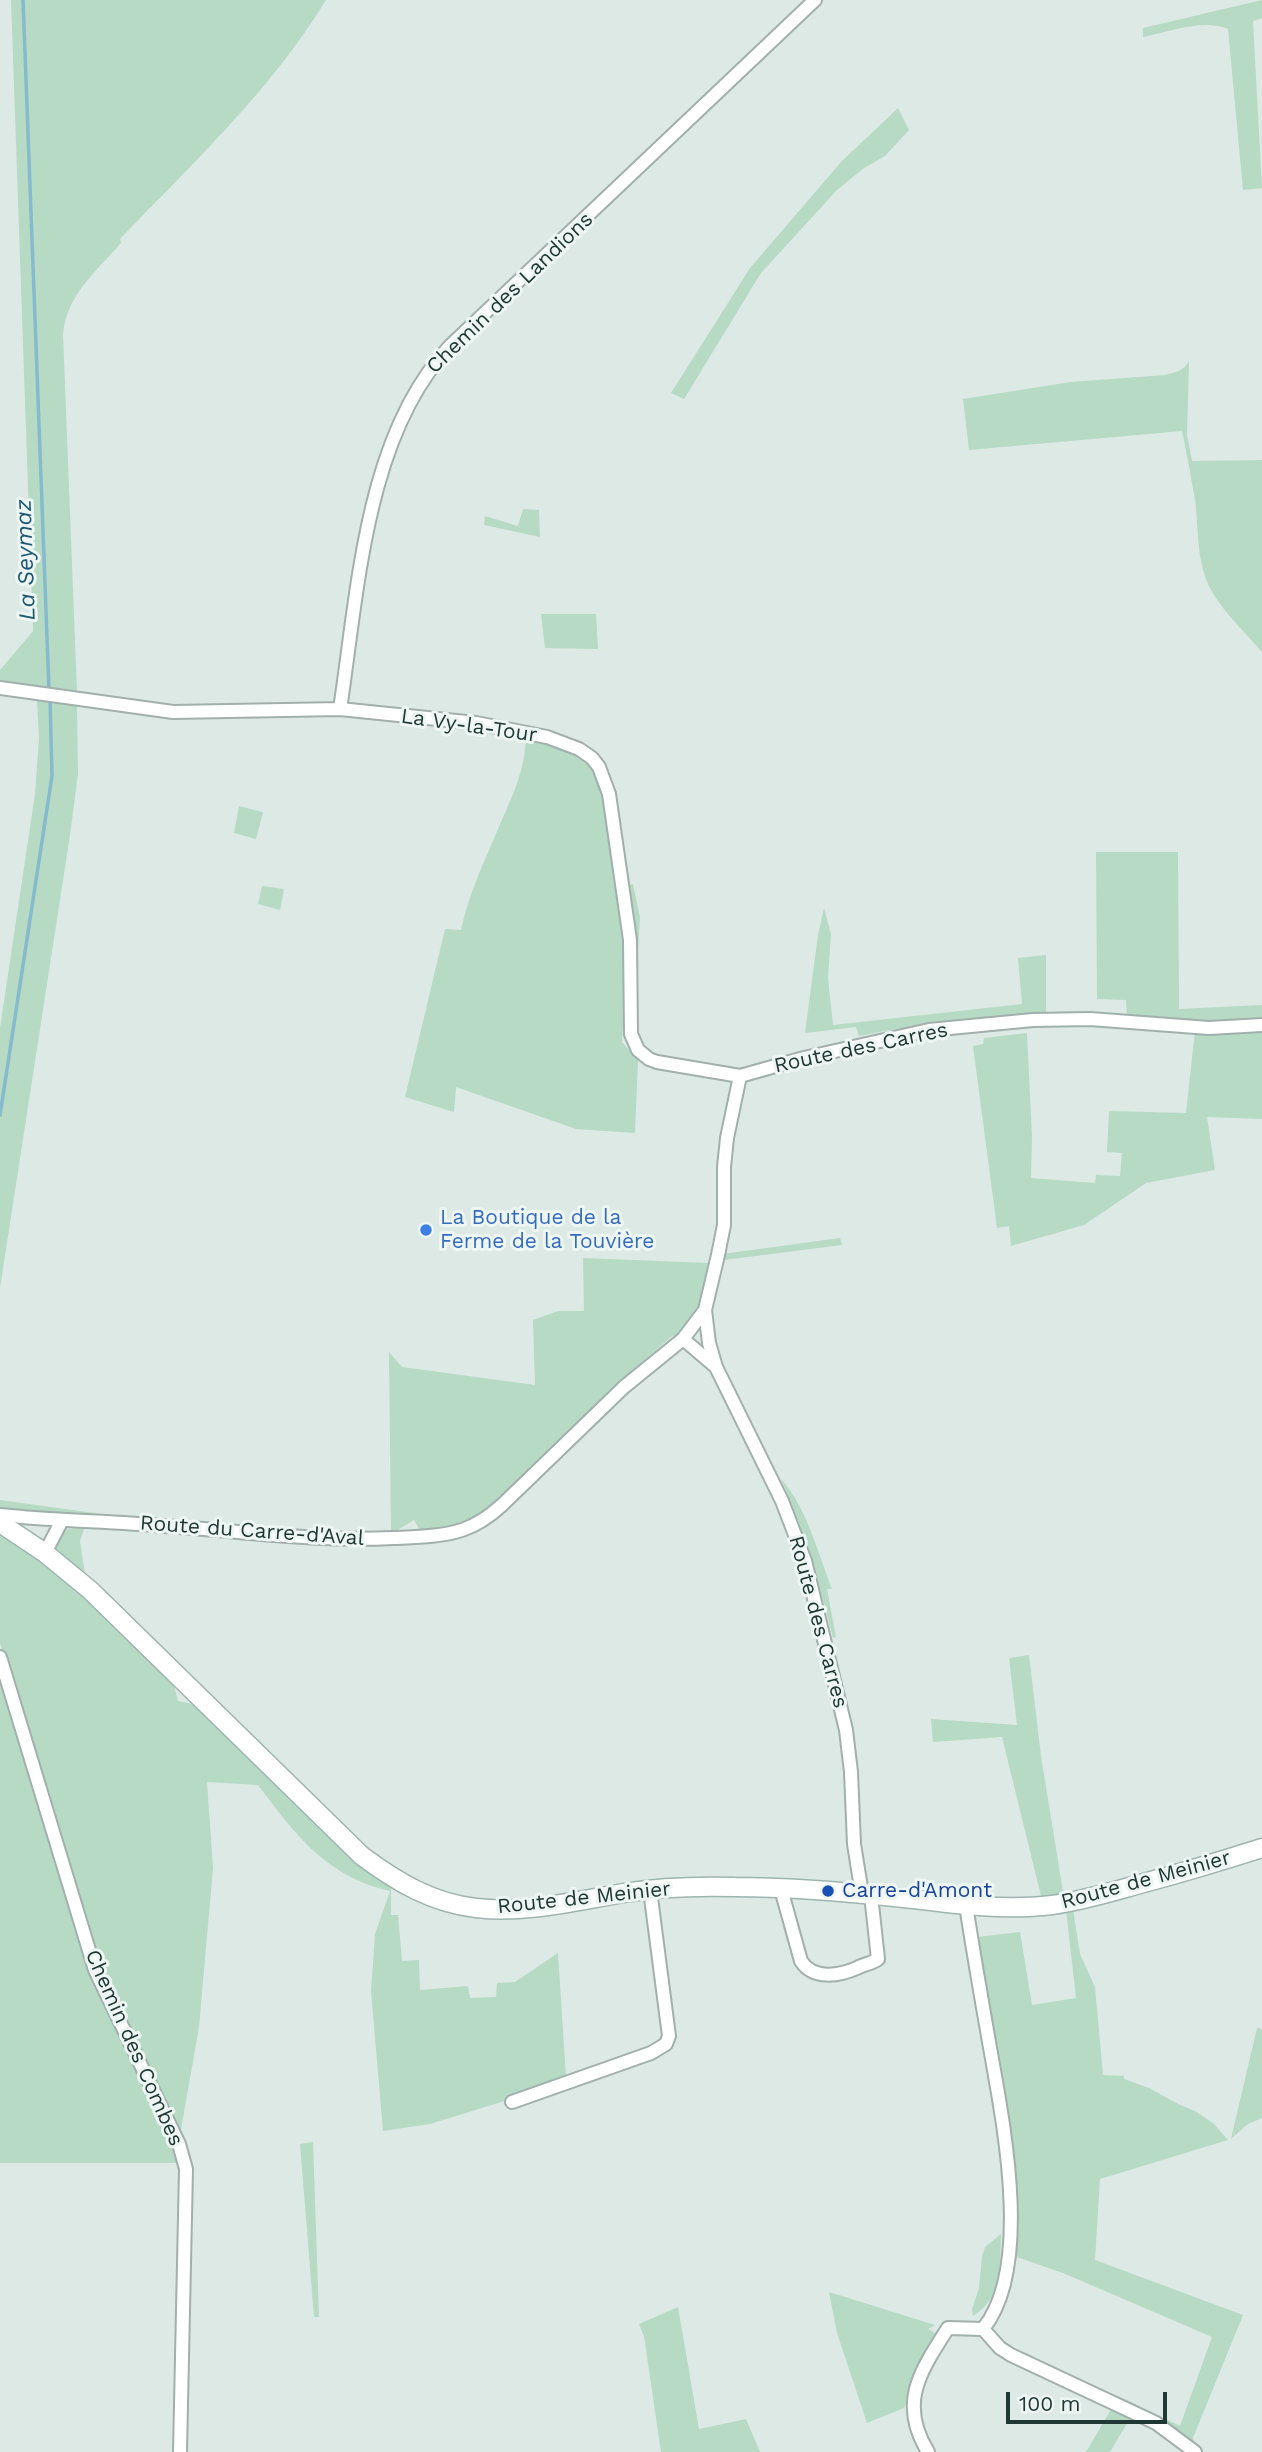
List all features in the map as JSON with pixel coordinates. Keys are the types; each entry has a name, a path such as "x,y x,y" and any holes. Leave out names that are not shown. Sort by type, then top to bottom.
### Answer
{"street":[{"name":"Chemin des Landions","path":"340,709 372,511 396,429 419,385 451,345 815,0"},
{"name":"La Vy-la-Tour","path":"0,688 173,712 340,709 510,728 571,744 592,758 605,782 630,940 629,1025 634,1045 642,1055 657,1062 740,1076"},
{"name":"Route des Carres","path":"781,1889 801,1961 808,1970 827,1974 846,1973 878,1959 867,1894 854,1844 846,1730 804,1561 782,1501 716,1367 709,1343 705,1310 724,1226 727,1138 740,1076 804,1058 929,1030 1033,1020 1090,1019 1209,1028 1262,1025"},
{"name":"Route des Carres","path":"705,1310 683,1339 716,1367"},
{"name":"Route du Carre-d'Aval","path":"0,1515 61,1522 165,1525 323,1539 410,1537 461,1530 481,1521 502,1505 624,1387 683,1339"},
{"path":"46,1553 61,1522"},
{"name":"Route de Meinier","path":"0,1523 46,1553 103,1602 362,1857 395,1880 459,1906 499,1910 526,1909 650,1890 695,1887 867,1894 1021,1908 1072,1901 1114,1891 1262,1848"},
{"name":"Chemin des Combes","path":"0,1657 96,1970 179,2144 186,2169 180,2452"},
{"path":"512,2102 652,2053 666,2044 669,2036 650,1890"},
{"path":"965,1905 995,2074 1009,2176 1010,2248 1003,2290 992,2318 983,2329"},
{"path":"928,2452 918,2433 912,2404 921,2375 948,2328 983,2329 1000,2348 1011,2355 1156,2423 1195,2452"}],"green space":[{"path":"11,0 326,0 281,65 256,95 120,239 121,243 84,284 70,307 63,334 77,692 0,684 0,670 33,631"},
{"path":"1262,0 1262,18 1253,21 1262,188 1243,190 1228,29 1197,25 1143,37 1143,28"},
{"path":"898,108 909,130 885,156 864,168 837,190 761,273 684,399 671,393 750,268 841,162"},
{"path":"1189,361 1187,435 1192,461 1262,460 1262,652 1222,607 1206,579 1200,557 1195,500 1182,431 969,450 963,399 1071,382 1165,375 1182,369"},
{"path":"523,509 539,510 540,537 484,525 485,516 518,526"},
{"path":"541,614 596,614 598,649 545,648"},
{"path":"37,700 77,704 78,774 0,1288 0,1028 35,794 39,739"},
{"path":"526,739 543,740 573,750 594,766 604,795 627,970 622,1042 638,1060 635,1133 576,1129 456,1087 454,1112 405,1097 445,929 461,930 473,889 518,782"},
{"path":"239,806 263,812 256,839 234,833"},
{"path":"1096,852 1178,852 1179,1009 1262,1005 1262,1021 1189,1023 1188,1020 1127,1015 1126,1000 1097,999"},
{"path":"633,884 640,917 637,969 629,885"},
{"path":"262,886 284,889 280,910 258,904"},
{"path":"824,908 831,934 828,978 833,1025 1022,1004 1018,958 1046,955 1046,1015 895,1029 859,1036 856,1027 805,1033"},
{"path":"1195,1031 1262,1033 1262,1119 1207,1117 1215,1170 1146,1183 1084,1225 1011,1246 1009,1226 997,1228 973,1046 983,1044 984,1038 1027,1033 1032,1137 1031,1178 1095,1183 1096,1175 1120,1176 1122,1153 1107,1152 1109,1111 1186,1113"},
{"path":"840,1238 842,1245 724,1260 722,1254"},
{"path":"583,1258 708,1263 700,1300 689,1328 682,1334 672,1336 604,1396 490,1510 468,1522 444,1527 420,1530 414,1520 391,1534 389,1352 402,1367 535,1385 533,1320 558,1311 584,1311"},
{"path":"781,1479 805,1517 832,1589 827,1589 836,1637 833,1638 823,1599 785,1499 789,1497"},
{"path":"0,1500 145,1520 64,1517 0,1509"},
{"path":"85,1526 80,1541 85,1574 56,1550 56,1543 65,1530"},
{"path":"0,1531 40,1556 82,1592 172,1678 178,1701 192,1704 263,1772 391,1884 391,1915 398,1915 402,1961 419,1960 420,1990 468,1986 470,1998 496,1997 497,1983 515,1982 558,1953 566,2078 511,2099 430,2124 383,2131 371,1991 375,1934 390,1891 347,1875 330,1864 299,1837 258,1785 207,1782 213,1868 199,2027 180,2135 100,1973 0,1643"},
{"path":"1029,1655 1041,1756 1064,1898 1042,1900 1002,1737 933,1742 931,1719 1017,1725 1009,1658"},
{"path":"0,1673 93,1975 176,2149 177,2163 0,2163"},
{"path":"1073,1909 1080,1954 1095,1987 1103,2075 1124,2076 1124,2079 1195,2111 1214,2124 1228,2140 1100,2179 1095,2260 1243,2315 1193,2438 1203,2452 1087,2388 1090,2385 1180,2426 1212,2337 1063,2273 1017,2257 1016,2202 977,1937 1020,1932 1032,2005 1076,1998 1066,1910"},
{"path":"1257,2028 1262,2029 1262,2118 1248,2124 1231,2139"},
{"path":"313,2142 319,2317 314,2317 300,2144"},
{"path":"1001,2234 998,2280 989,2300 973,2316 972,2309 979,2288 985,2247"},
{"path":"829,2292 935,2325 928,2329 937,2337 904,2408 867,2423 837,2333"},
{"path":"678,2307 699,2429 746,2419 760,2452 661,2452 644,2336 639,2324"},
{"path":"1113,2406 1132,2415 1110,2452 1086,2452"}],"waterway":[{"name":"La Seymaz","path":"23,0 49,690"},
{"name":"La Seymaz","path":"0,1115 52,776 50,698"}],"place":[{"name":"La Boutique de la Ferme de la Touvière","path":"426,1230"},
{"name":"Carre-d'Amont","path":"828,1891"}]}
